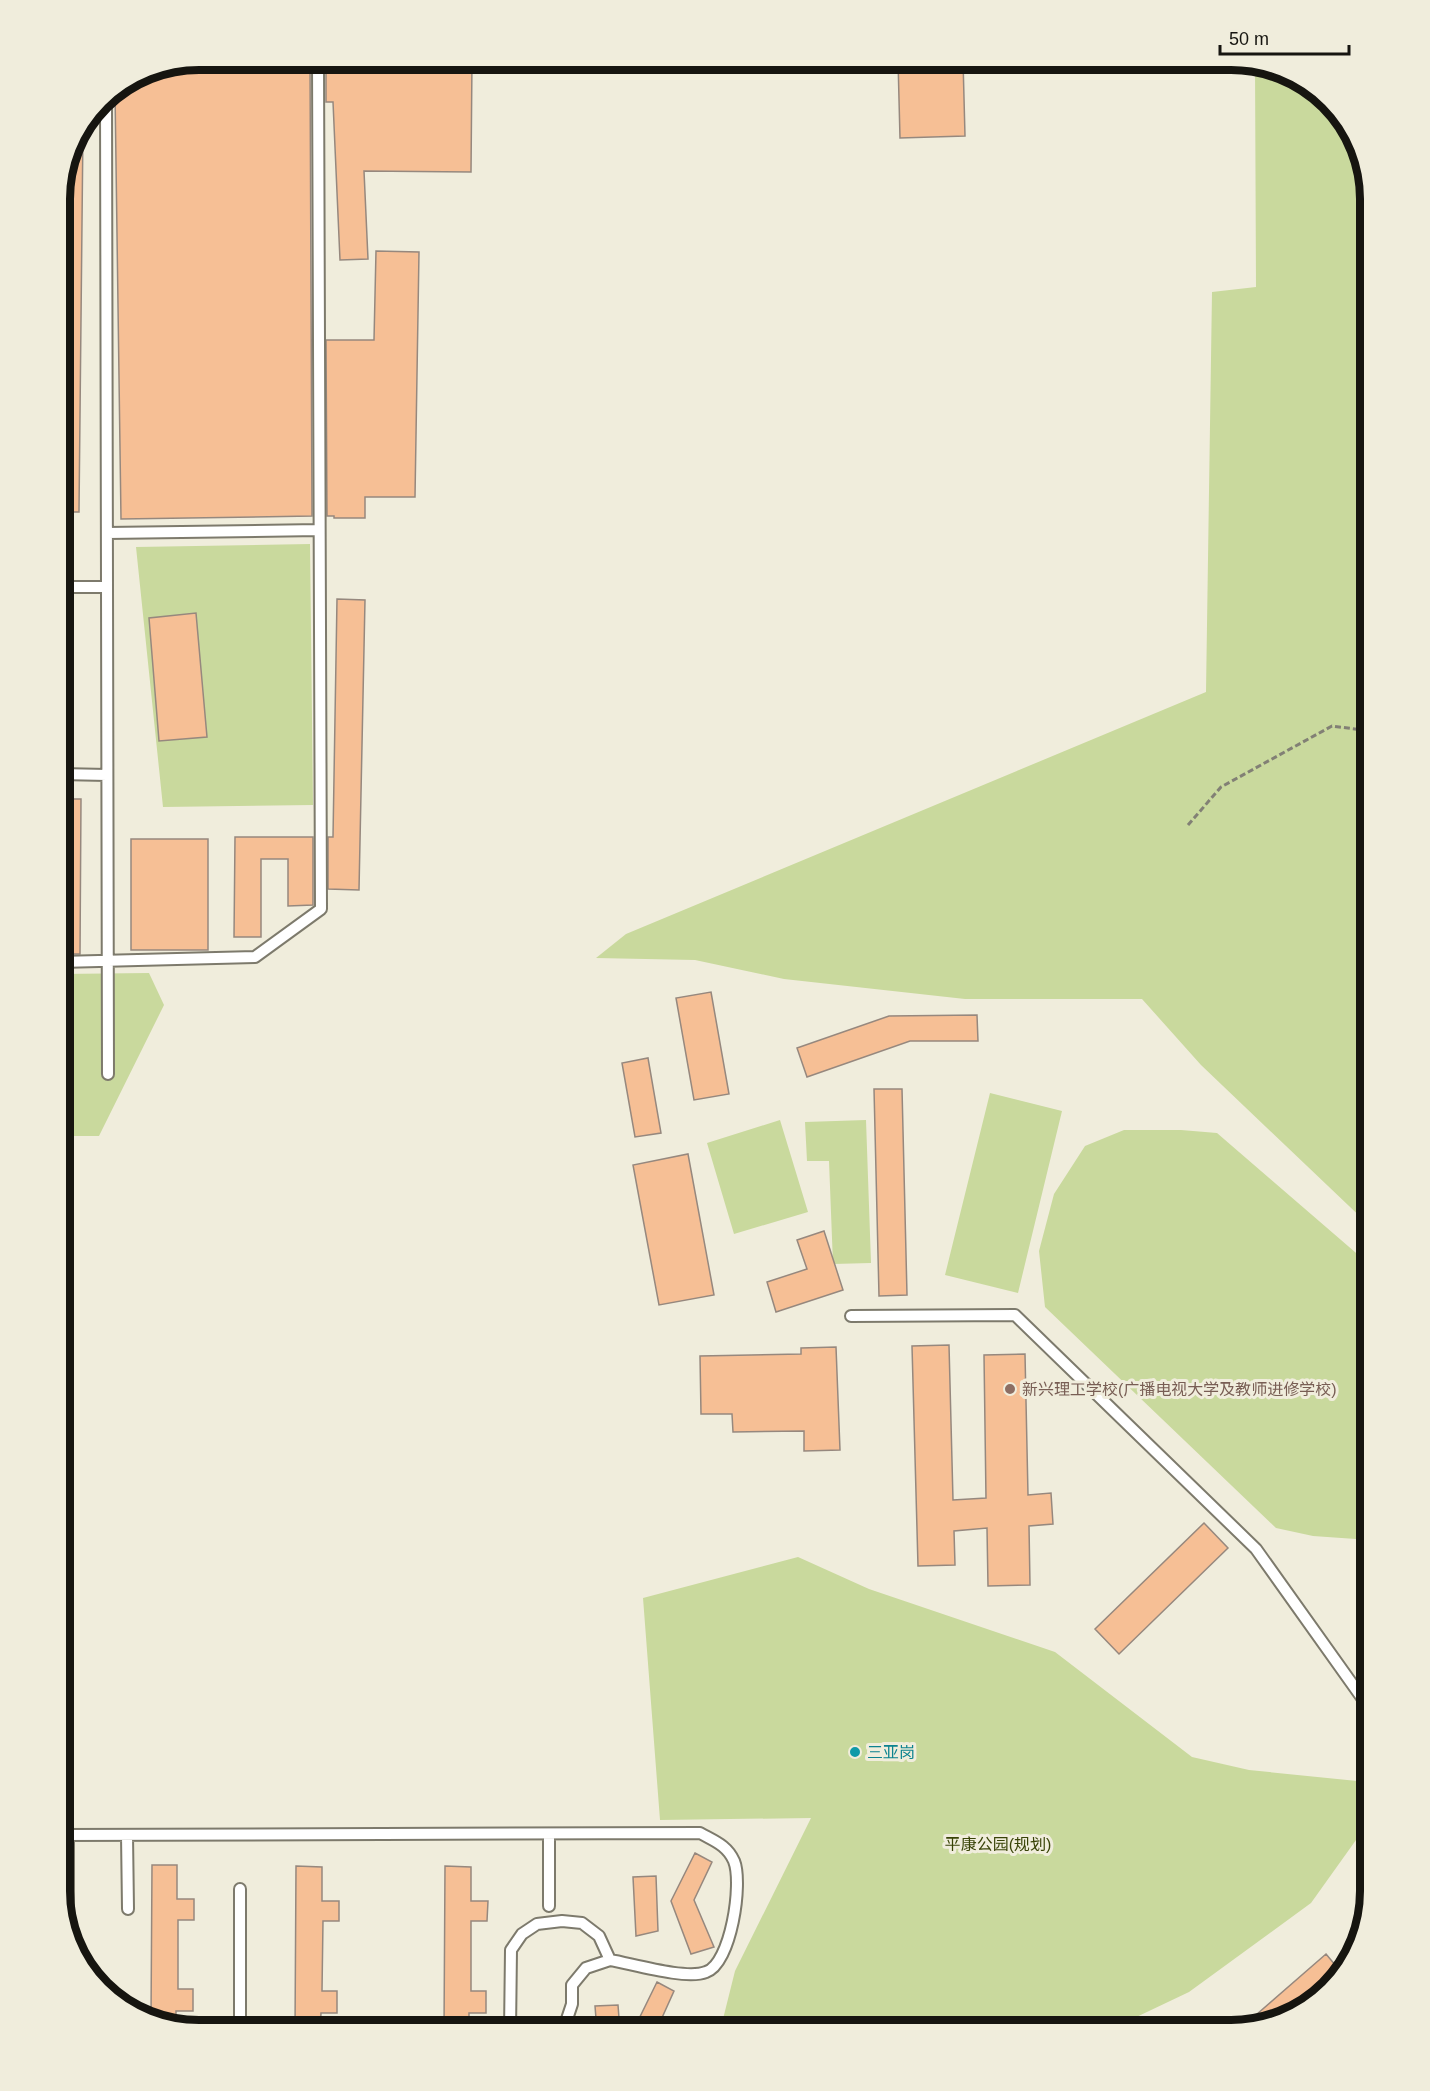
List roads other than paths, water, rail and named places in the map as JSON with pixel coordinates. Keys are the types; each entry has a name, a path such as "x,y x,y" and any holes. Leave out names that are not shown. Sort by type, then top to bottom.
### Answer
{"lane":[{"path":"71,962 255,957 321,909 318,70"},
{"path":"106,110 108,1074"},
{"path":"107,533 319,530"},
{"path":"71,587 107,587"},
{"path":"71,774 107,775"},
{"path":"851,1316 1015,1315 1256,1549 1360,1695"},
{"path":"70,1835 700,1833 725,1846 735,1863 736,1890 729,1938 722,1956 709,1971 695,1976 610,1960 586,1968 572,1985 572,2004 567,2020"},
{"path":"549,1834 549,1906"},
{"path":"127,1835 129,1909"},
{"path":"240,1889 240,2020"},
{"path":"510,2020 511,1950 522,1934 537,1924 582,1923 599,1936 610,1960"}],"place":[{"name":"新兴理工学校(广播电视大学及教师进修学校)","path":"1010,1389"},
{"name":"三亚岗","path":"855,1752"}],"park label":[{"name":"平康公园(规划)","path":"998,1844"}]}
